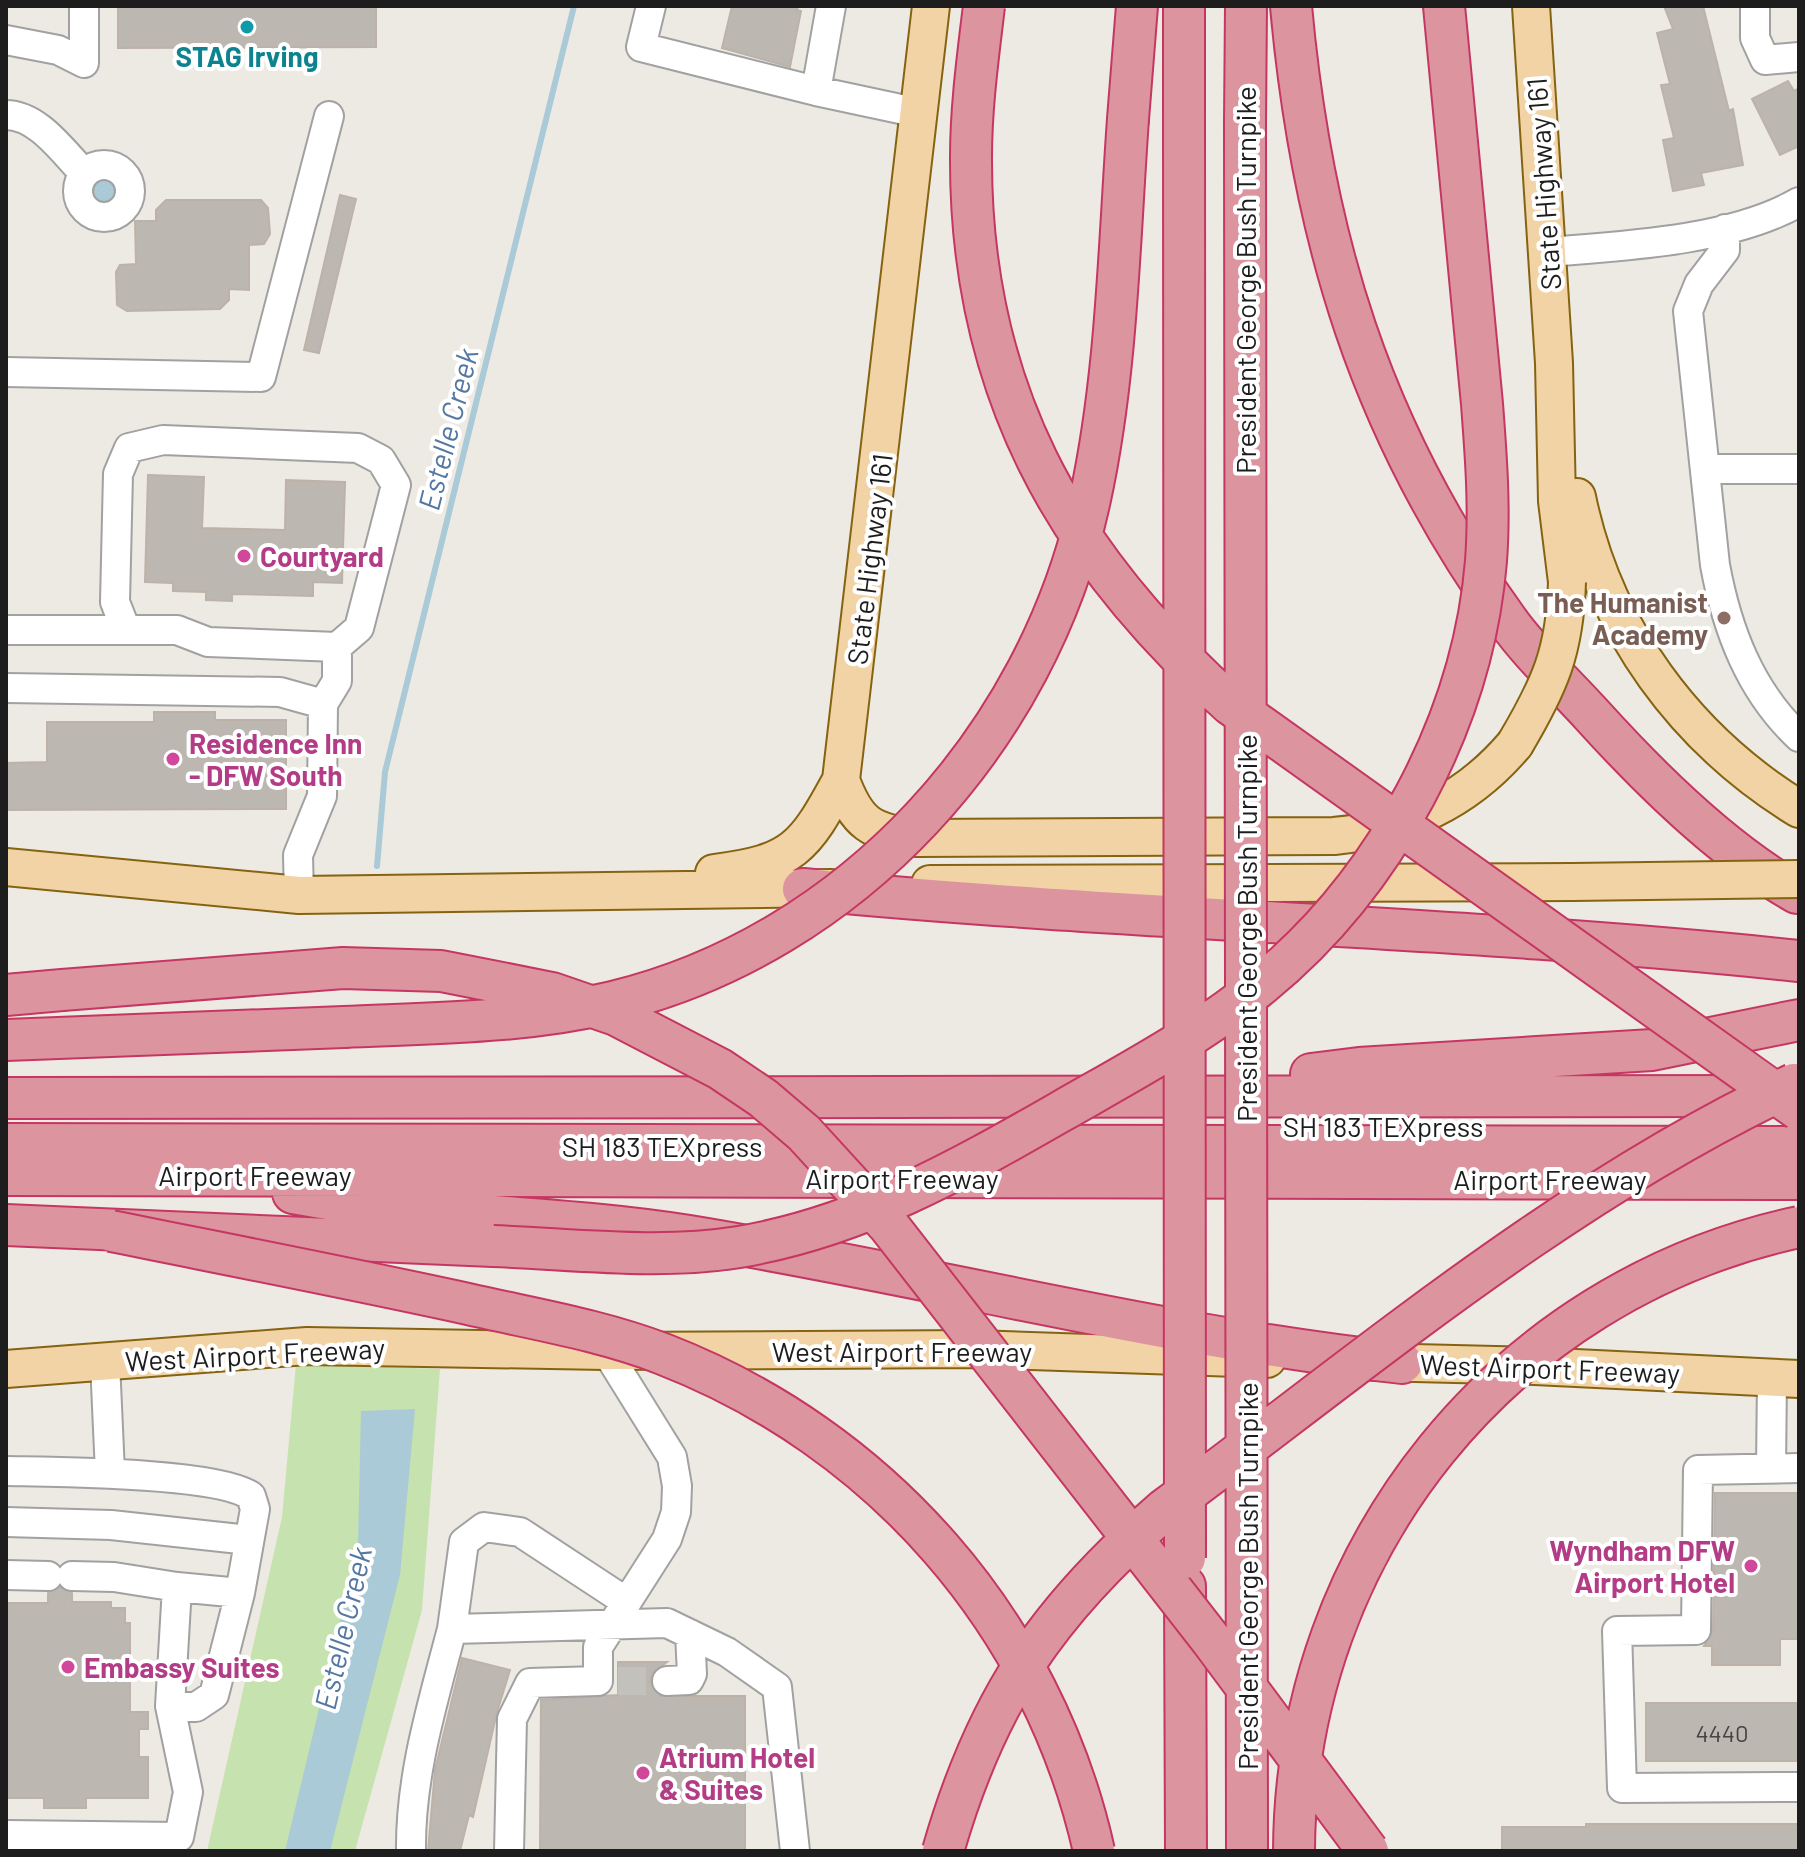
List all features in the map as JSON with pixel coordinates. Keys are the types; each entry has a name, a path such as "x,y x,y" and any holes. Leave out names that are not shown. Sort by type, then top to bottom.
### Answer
{"highway":[{"path":"984,6 971,159 978,272 990,328 1005,382 1051,490 1114,585 1170,650 1230,704 1799,1110"},
{"path":"6,1040 542,1016 618,1001 682,980 755,948 812,912 878,863 927,814 985,741 1010,702 1057,609 1077,552 1090,499 1104,410 1137,6"},
{"path":"1184,6 1186,1851"},
{"name":"President George Bush Turnpike","path":"1246,6 1247,1851"},
{"path":"1291,6 1306,131 1333,264 1400,445 1440,519 1509,623 1646,775 1718,835 1799,894"},
{"path":"6,1225 623,1251 735,1248 839,1223 916,1191 1213,1021 1262,985 1343,903 1402,817 1446,723 1476,620 1486,564 1487,470 1444,6"},
{"path":"803,889 921,901 1593,941 1799,961"},
{"path":"6,995 343,968 441,971 552,993 616,1015 720,1069 763,1098 804,1133 889,1226 1221,1653 1368,1851"},
{"path":"1152,1095 1359,1068 1652,1050 1786,1024"},
{"path":"943,1851 958,1801 1000,1702 1057,1615 1110,1557 1190,1491 1594,1194 1706,1127 1799,1082"},
{"path":"6,1098 1799,1096"},
{"name":"SH 183 TEXpress","path":"6,1127 1799,1126"},
{"name":"SH 183 TEXpress","path":"6,1144 1799,1147"},
{"name":"Airport Freeway","path":"6,1175 1799,1179"},
{"path":"194,1175 350,1204 686,1236 1189,1332 1402,1363"},
{"path":"1294,1851 1303,1742 1321,1667 1367,1549 1431,1455 1475,1405 1523,1361 1613,1300 1715,1251 1799,1227"},
{"path":"111,1231 590,1331 661,1353 716,1376 812,1432 854,1462 915,1518 954,1562 1003,1630 1053,1722 1074,1779 1094,1851"}],"main road":[{"name":"State Highway 161","path":"550,894 739,870 779,859 796,849 808,836 841,780 931,6"},
{"name":"State Highway 161","path":"1531,6 1554,363"},
{"path":"841,780 856,813 868,826 889,834 916,838 1334,836 1367,833 1413,821 1446,804 1491,772 1515,744 1554,671 1563,641 1567,582 1557,501 1554,363"},
{"path":"1554,363 1585,534 1611,603 1637,652 1662,690 1706,736 1739,767 1799,809"},
{"path":"6,867 299,895 550,894 1281,880 1572,882 1799,879"},
{"name":"West Airport Freeway","path":"6,1369 307,1346 606,1351 974,1349 1786,1378"}],"street":[{"path":"6,40 58,50 84,63 84,6"},
{"path":"651,6 641,47 919,113"},
{"path":"816,91 831,6"},
{"path":"1755,6 1755,38 1765,60 1799,57"},
{"path":"6,115 25,118 37,126 84,173"},
{"path":"6,372 261,377 329,116"},
{"path":"1548,252 1667,242 1725,229 1799,202"},
{"path":"1725,229 1725,250 1699,284 1688,311 1722,602 1740,654 1760,692 1799,737"},
{"path":"6,630 126,630 177,630 208,642 337,647 359,628 396,485 381,460 358,448 163,440 129,448 118,474 115,602 126,630"},
{"path":"1708,469 1799,469"},
{"path":"299,895 298,855 322,796 323,704 337,681 337,647"},
{"path":"6,688 280,692 323,704"},
{"path":"509,1851 512,1719 530,1683 608,1681 598,1647 667,1539 676,1512 677,1486 672,1457 606,1351"},
{"path":"105,1362 110,1473"},
{"path":"1786,1378 1785,1468 1698,1470 1696,1630 1617,1631 1622,1788 1799,1787"},
{"path":"6,1471 110,1473 243,1490 251,1496 255,1509 240,1593 214,1695 196,1707 170,1706"},
{"path":"6,1522 111,1525 249,1540"},
{"path":"411,1851 411,1818 421,1750 452,1629 464,1542 484,1527 520,1532 617,1613"},
{"path":"6,1575 114,1577 240,1593"},
{"path":"6,1835 90,1843 178,1844 188,1792 170,1706 177,1587"},
{"path":"452,1629 617,1613 667,1623 727,1652 777,1687 795,1851"},
{"path":"667,1681 689,1680 692,1674 690,1634"}],"green space":[{"path":"296,1364 440,1369 422,1610 355,1851 207,1851 282,1517"}],"water":[{"path":"98,180 108,180 115,187 115,197 108,204 98,204 91,197 91,187"},
{"path":"415,1409 400,1575 330,1851 285,1851 358,1546 361,1411"}],"building":[{"name":"STAG Irving","path":"118,6 376,6 376,47 118,48"},
{"path":"732,6 798,6 797,10 801,11 790,67 722,48"},
{"path":"1664,6 1703,6 1729,111 1733,109 1743,165 1701,173 1704,185 1673,191 1663,140 1674,138 1661,85 1670,84 1657,33 1673,29"},
{"path":"1788,81 1794,91 1799,88 1799,146 1780,155 1752,99"},
{"path":"340,195 356,199 319,353 304,350"},
{"path":"166,200 261,200 268,208 270,234 264,244 249,245 249,290 229,289 229,300 220,309 127,311 117,305 116,272 120,265 136,264 135,221 156,221 156,210"},
{"name":"Courtyard","path":"148,475 204,477 202,528 285,530 286,480 345,482 342,583 313,582 313,596 232,594 232,601 206,600 206,592 173,591 173,583 145,582"},
{"name":"Residence Inn - DFW South","path":"154,712 215,712 215,720 286,720 286,809 6,810 6,763 47,762 47,722 154,722"},
{"name":"Wyndham DFW Airport Hotel","path":"1715,1493 1799,1493 1799,1639 1780,1639 1780,1665 1712,1665 1712,1646 1704,1646 1713,1630"},
{"name":"Embassy Suites","path":"60,1587 72,1593 72,1602 111,1602 111,1608 125,1608 125,1623 130,1623 130,1712 148,1712 148,1729 139,1729 139,1757 148,1757 148,1798 86,1798 86,1808 44,1808 44,1798 6,1798 6,1603 48,1603 48,1593"},
{"path":"462,1658 510,1670 473,1817 469,1815 460,1851 428,1851 435,1770"},
{"name":"Atrium Hotel & Suites","path":"618,1662 667,1662 652,1673 650,1681 660,1696 745,1696 745,1851 540,1851 541,1700 618,1695"},
{"path":"1646,1703 1799,1703 1799,1761 1646,1761"},
{"path":"1586,1824 1799,1824 1799,1851 1502,1851 1502,1827 1586,1827"}],"waterway":[{"name":"Estelle Creek","path":"377,866 385,772 574,6"}],"tunnel":[{"path":"618,1681 667,1681"}],"place":[{"name":"STAG Irving","path":"247,27"},
{"name":"Courtyard","path":"244,556"},
{"name":"The Humanist Academy","path":"1724,618"},
{"name":"Residence Inn - DFW South","path":"173,759"},
{"name":"Wyndham DFW Airport Hotel","path":"1751,1566"},
{"name":"Embassy Suites","path":"68,1667"},
{"name":"Atrium Hotel & Suites","path":"643,1773"}]}
